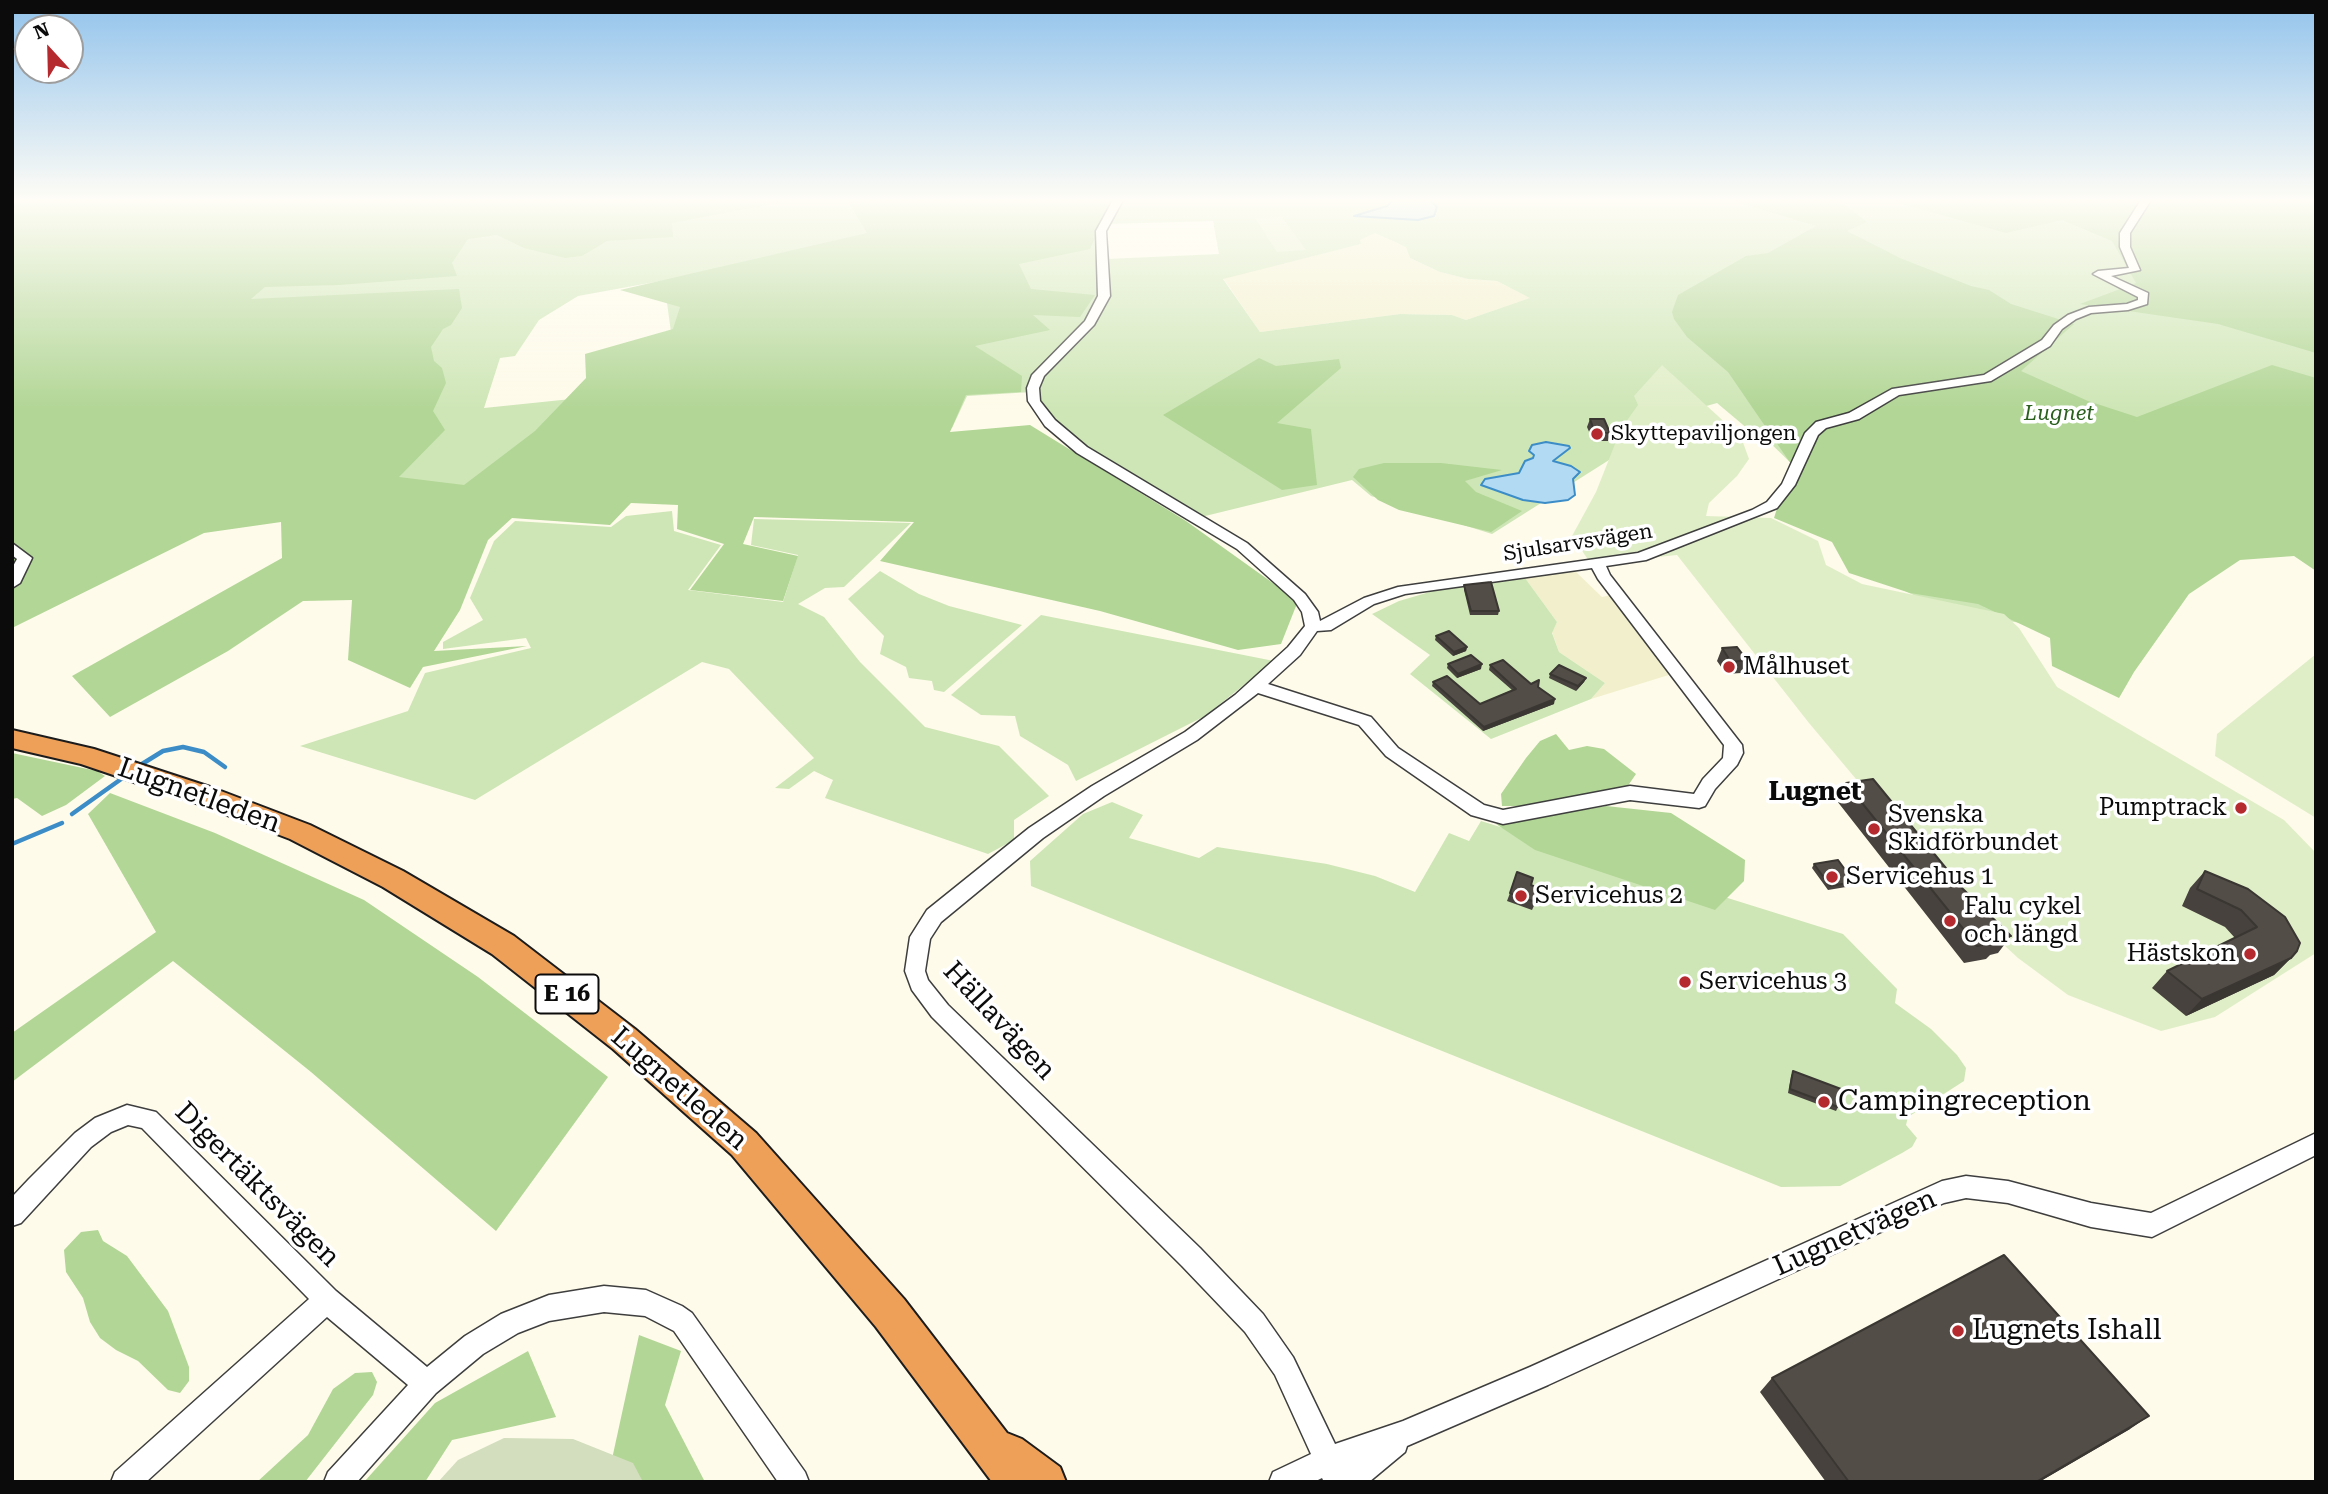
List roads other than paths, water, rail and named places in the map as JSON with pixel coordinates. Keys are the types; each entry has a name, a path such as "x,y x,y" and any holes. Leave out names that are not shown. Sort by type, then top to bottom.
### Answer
{"highway":[{"name":"Lugnetleden","path":"12,739 96,760 203,795 300,832 393,879 503,945 624,1039 744,1144 808,1214 890,1312 1018,1482"},
{"name":"Lugnetleden","path":"989,1440 1045,1482"}],"street":[{"path":"1104,270 1104,296 1099,309 1076,339 1038,375 1033,388 1034,401 1050,423 1082,450 1242,546 1286,584 1310,612 1313,626"},
{"name":"Sjulsarvsvägen","path":"1313,626 1325,626 1369,600 1403,590 1598,564 1663,551 1772,505 1788,485 1812,433 1821,425 1854,416 1896,392 1987,378 2046,343 2058,327 2072,317 2089,310 2141,304 2144,295 2098,274 2135,270"},
{"path":"12,547 25,558 12,583"},
{"path":"1256,686 1365,721 1392,752 1479,810 1503,817 1630,793 1699,801 1709,784 1731,761 1733,746 1727,734 1603,576 1598,564"},
{"name":"Hällavägen","path":"1313,626 1294,651 1256,686 1191,736 1098,791 1036,833 958,896 925,928 916,948 915,971 919,984 940,1011 1181,1247 1254,1323 1284,1366 1333,1471"},
{"name":"Digertäktsvägen","path":"12,1215 83,1140 117,1118 136,1115 148,1119 327,1300 426,1384"},
{"name":"Lugnetvägen","path":"1283,1482 1333,1471 1405,1434 1645,1329 1942,1192 1966,1187 2008,1192 2091,1214 2152,1225 2316,1143"},
{"path":"338,1482 426,1384 474,1345 530,1314 584,1300 624,1299 646,1303 673,1315 693,1334 795,1482"},
{"name":"Digertäktsvägen","path":"125,1482 327,1300"},
{"name":"Lugnetvägen","path":"1347,1482 1405,1434"}],"water":[{"path":"1546,442 1569,446 1570,448 1553,461 1571,466 1580,472 1573,479 1575,495 1568,500 1545,503 1523,500 1481,485 1485,479 1519,473 1525,461 1533,458 1534,455 1529,451 1532,445"}],"waterway":[{"path":"142,764 163,751 183,747 204,752 225,767"},
{"path":"72,814 124,777"},
{"path":"12,844 62,823"}],"place":[{"name":"Skyttepaviljongen","path":"1597,434"},
{"name":"Målhuset","path":"1729,667"},
{"name":"Pumptrack","path":"2241,808"},
{"name":"Svenska Skidförbundet","path":"1874,829"},
{"name":"Servicehus 1","path":"1832,877"},
{"name":"Servicehus 2","path":"1521,896"},
{"name":"Falu cykel och längd","path":"1950,921"},
{"name":"Hästskon","path":"2250,954"},
{"name":"Servicehus 3","path":"1685,982"},
{"name":"Campingreception","path":"1824,1102"},
{"name":"Lugnets Ishall","path":"1958,1331"}],"district":[{"name":"Lugnet","path":"1815,792"}]}
